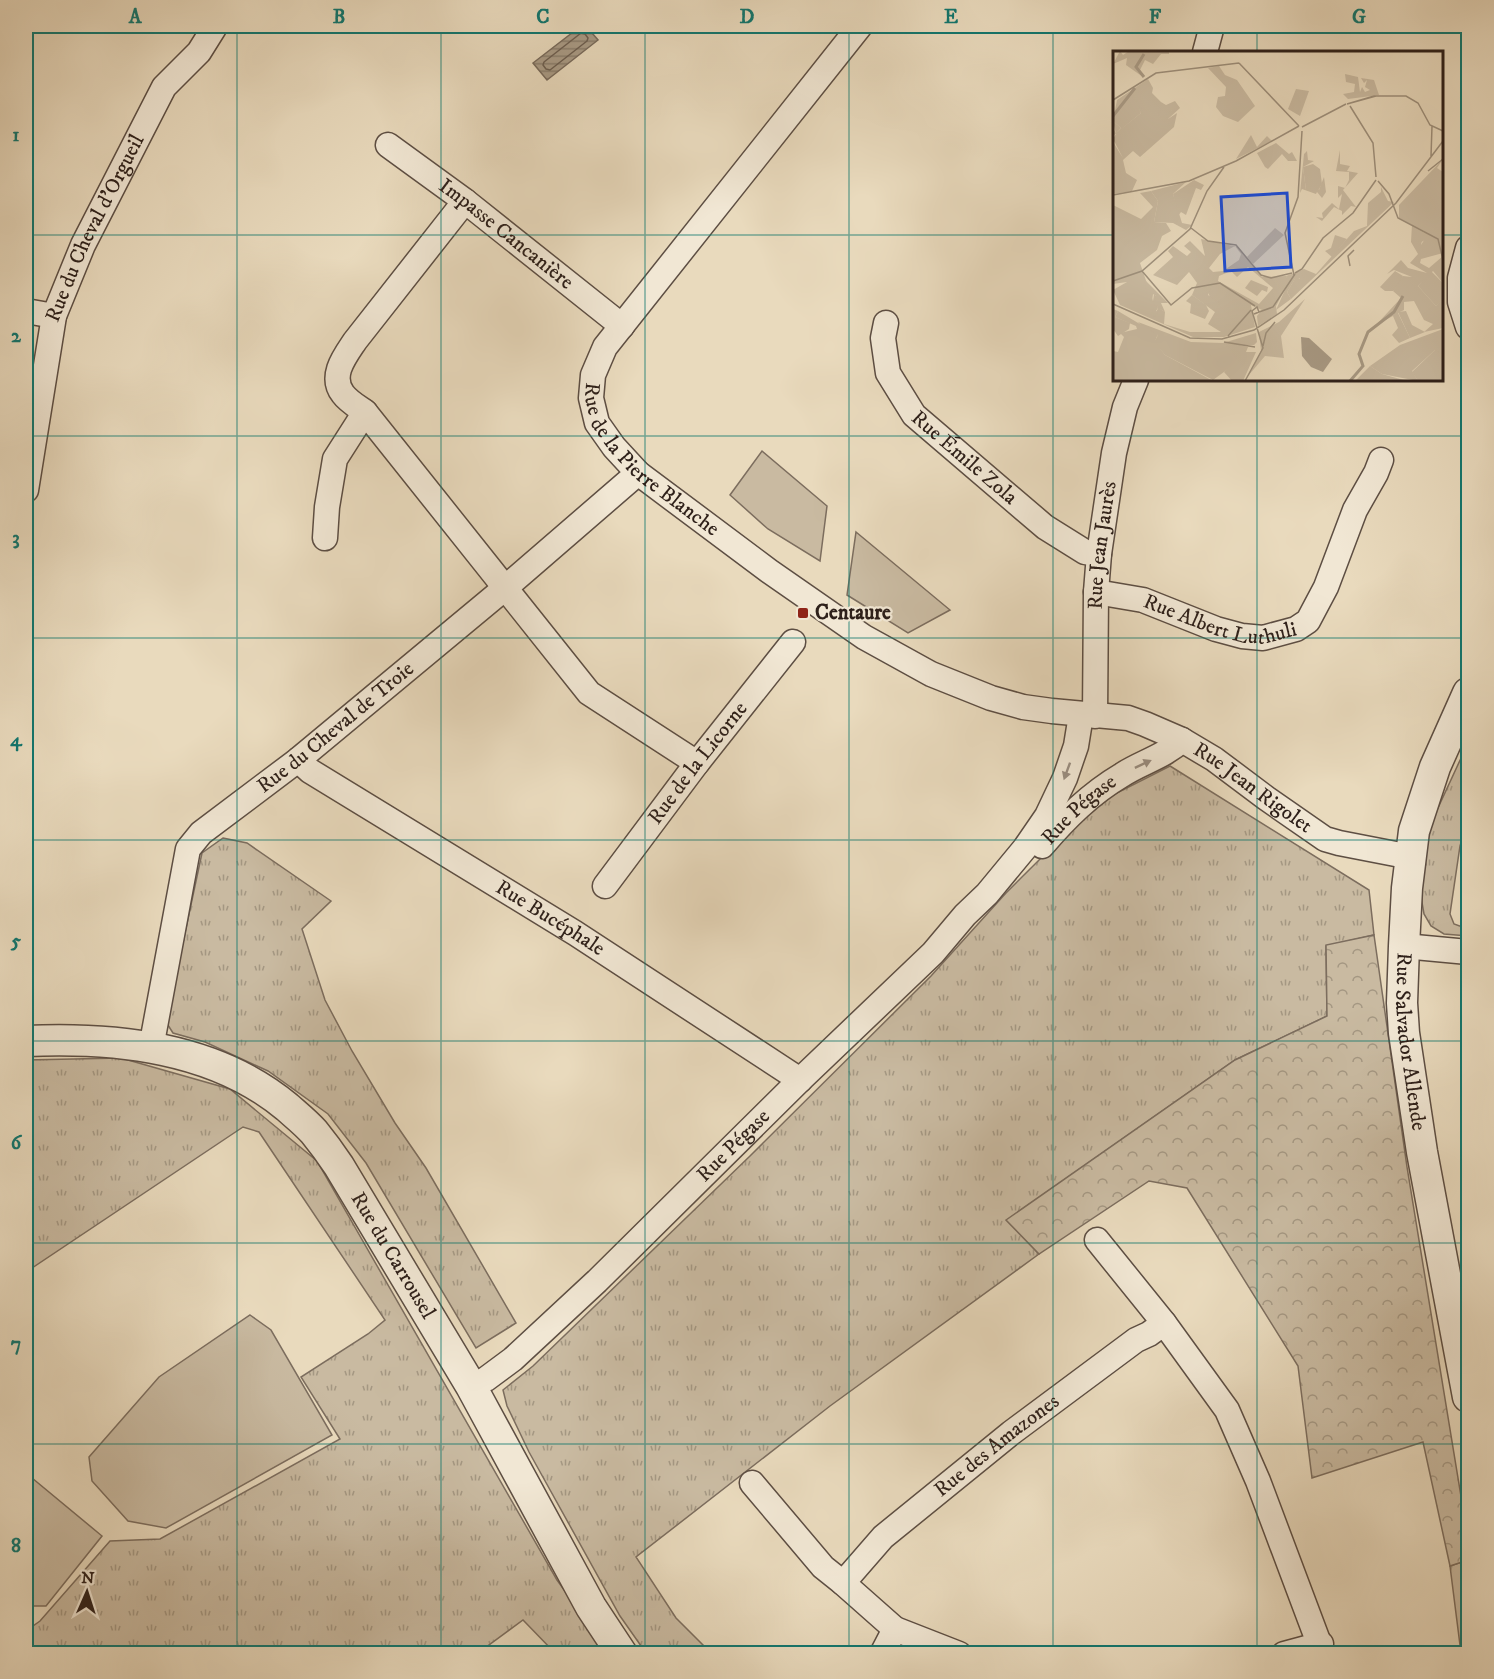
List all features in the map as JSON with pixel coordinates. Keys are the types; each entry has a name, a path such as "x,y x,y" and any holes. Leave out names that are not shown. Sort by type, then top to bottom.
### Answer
{"street":[{"name":"Rue du Cheval d'Orgueil","path":"26,490 54,316 83,245 164,87 199,52 214,28 213,26"},
{"name":"Rue de la Pierre Blanche","path":"861,26 605,347 593,375 591,398 597,423 638,474 769,572 864,637 931,675 991,698 1023,707 1088,715"},
{"path":"1205,51 1212,26"},
{"name":"Impasse Cancanière","path":"388,145 465,201 622,326"},
{"path":"465,201 341,361 337,379 342,393 365,412 589,693 697,763"},
{"path":"1468,248 1460,278 1460,302 1468,327"},
{"path":"26,311 54,316"},
{"name":"Rue Émile Zola","path":"886,323 883,338 888,374 914,415 1045,527 1085,552 1098,554"},
{"name":"Rue Jean Jaurès","path":"1088,715 1098,554 1114,453 1125,407 1136,381"},
{"path":"325,538 327,507 335,459 365,412"},
{"name":"Rue Albert Luthuli","path":"1096,592 1143,600 1216,629 1242,636 1263,638 1296,629 1308,621 1326,587 1354,510 1381,460"},
{"name":"Rue du Cheval de Troie","path":"151,1048 188,849 201,833 298,760 638,474"},
{"name":"Rue de la Licorne","path":"605,886 697,763 793,642"},
{"name":"Rue Salvador Allende","path":"1468,693 1435,767 1414,831 1404,946 1402,1003 1404,1033 1424,1163 1468,1397"},
{"name":"Rue Jean Rigolet","path":"1088,715 1128,718 1182,740 1214,759 1266,798 1326,838 1348,845 1411,857"},
{"name":"Rue Pégase","path":"471,1386 486,1379 513,1359 597,1281 800,1080 933,953 965,915 987,894 1025,848 1047,816 1065,778 1088,715"},
{"name":"Rue Pégase","path":"987,894 1016,875 1086,799 1123,774 1172,750 1182,740"},
{"name":"Rue Bucéphale","path":"298,760 310,771 575,933 800,1080"},
{"path":"1404,946 1468,952"},
{"name":"Rue du Carrousel","path":"26,1041 81,1040 151,1048 202,1060 257,1085 314,1131 339,1166 471,1386 591,1607 622,1653"},
{"path":"1097,1240 1164,1323 1227,1410 1258,1481 1322,1649 1284,1653"},
{"name":"Rue des Amazones","path":"843,1583 883,1537 1011,1433 1136,1340 1164,1323"},
{"path":"752,1483 823,1567 895,1629 959,1653"},
{"path":"882,1653 895,1629"}],"green space":[{"path":"762,451 827,506 820,561 768,529 730,495"},
{"path":"856,532 950,610 908,633 847,595"},
{"path":"1468,743 1468,820 1460,846 1450,914 1454,924 1468,929 1468,936 1444,934 1431,926 1424,914 1421,877 1431,823"},
{"path":"1170,766 1369,890 1374,935 1326,946 1327,1016 1235,1060 1007,1220 1039,1254 830,1406 636,1557 676,1618 711,1653 646,1653 620,1616 529,1452 507,1406 503,1390 533,1366 750,1156 931,976 1006,893 1095,804"},
{"path":"223,838 247,843 331,901 302,929 325,1000 352,1051 395,1123 426,1168 516,1323 476,1348 366,1163 328,1114 268,1071 205,1042 173,1033 166,1022 202,853"},
{"path":"1374,935 1407,1167 1468,1539 1468,1560 1450,1566 1423,1442 1312,1478 1298,1366 1187,1188 1149,1181 1039,1254 1006,1220 1235,1060 1327,1016 1326,945"},
{"path":"121,1058 230,1089 317,1161 557,1580 610,1653 555,1653 523,1620 478,1653 26,1653 26,1631 40,1621 110,1541 160,1539 340,1439 301,1377 368,1334 385,1320 259,1132 243,1127 26,1272 26,1060"},
{"path":"250,1315 271,1330 332,1435 166,1528 128,1521 92,1481 89,1457 159,1377"},
{"path":"26,1473 102,1536 46,1606 26,1604"},
{"path":"1468,1560 1468,1653 1461,1653 1450,1566"}],"water":[{"path":"581,26 586,26 598,40 547,80 533,63"}],"place":[{"name":"Centaure","path":"803,613"}]}
